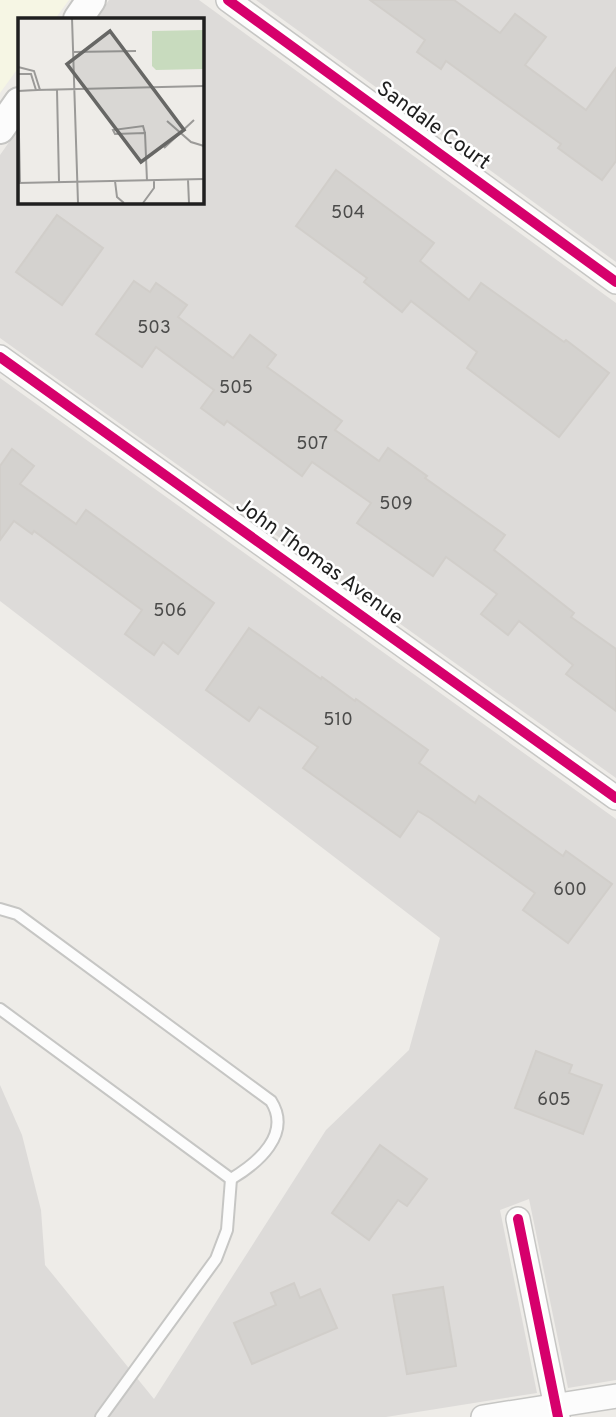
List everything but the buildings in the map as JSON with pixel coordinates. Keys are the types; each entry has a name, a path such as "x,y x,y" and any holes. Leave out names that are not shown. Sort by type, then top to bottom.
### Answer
{"street":[{"path":"79,18 91,0"},
{"name":"Sandale Court","path":"228,0 616,282"},
{"path":"0,130 18,103"},
{"name":"John Thomas Avenue","path":"0,357 616,798"},
{"path":"518,1219 557,1411"},
{"path":"483,1417 557,1411 616,1396"}],"lane":[{"path":"0,909 17,914 29,922 271,1101 279,1118 277,1132 255,1161 231,1178"},
{"path":"0,1009 231,1178"},
{"path":"101,1417 216,1259 227,1230 231,1178"}],"shaded area":[{"path":"0,0 69,0 56,18 18,18 18,68 0,93"},
{"path":"109,0 199,0 616,303 616,778 0,338 0,155 18,129 18,203 203,203 203,18 97,18"},
{"path":"256,0 616,0 616,262"},
{"path":"0,378 616,819 616,1380 568,1388 529,1199 500,1210 537,1393 386,1417 0,1417 0,1085 22,1135 41,1210 45,1265 154,1399 326,1130 409,1050 440,938 0,601"}],"cycle path":[{"path":"228,0 616,282"},
{"path":"0,357 616,798"},
{"path":"518,1219 558,1417"}]}
